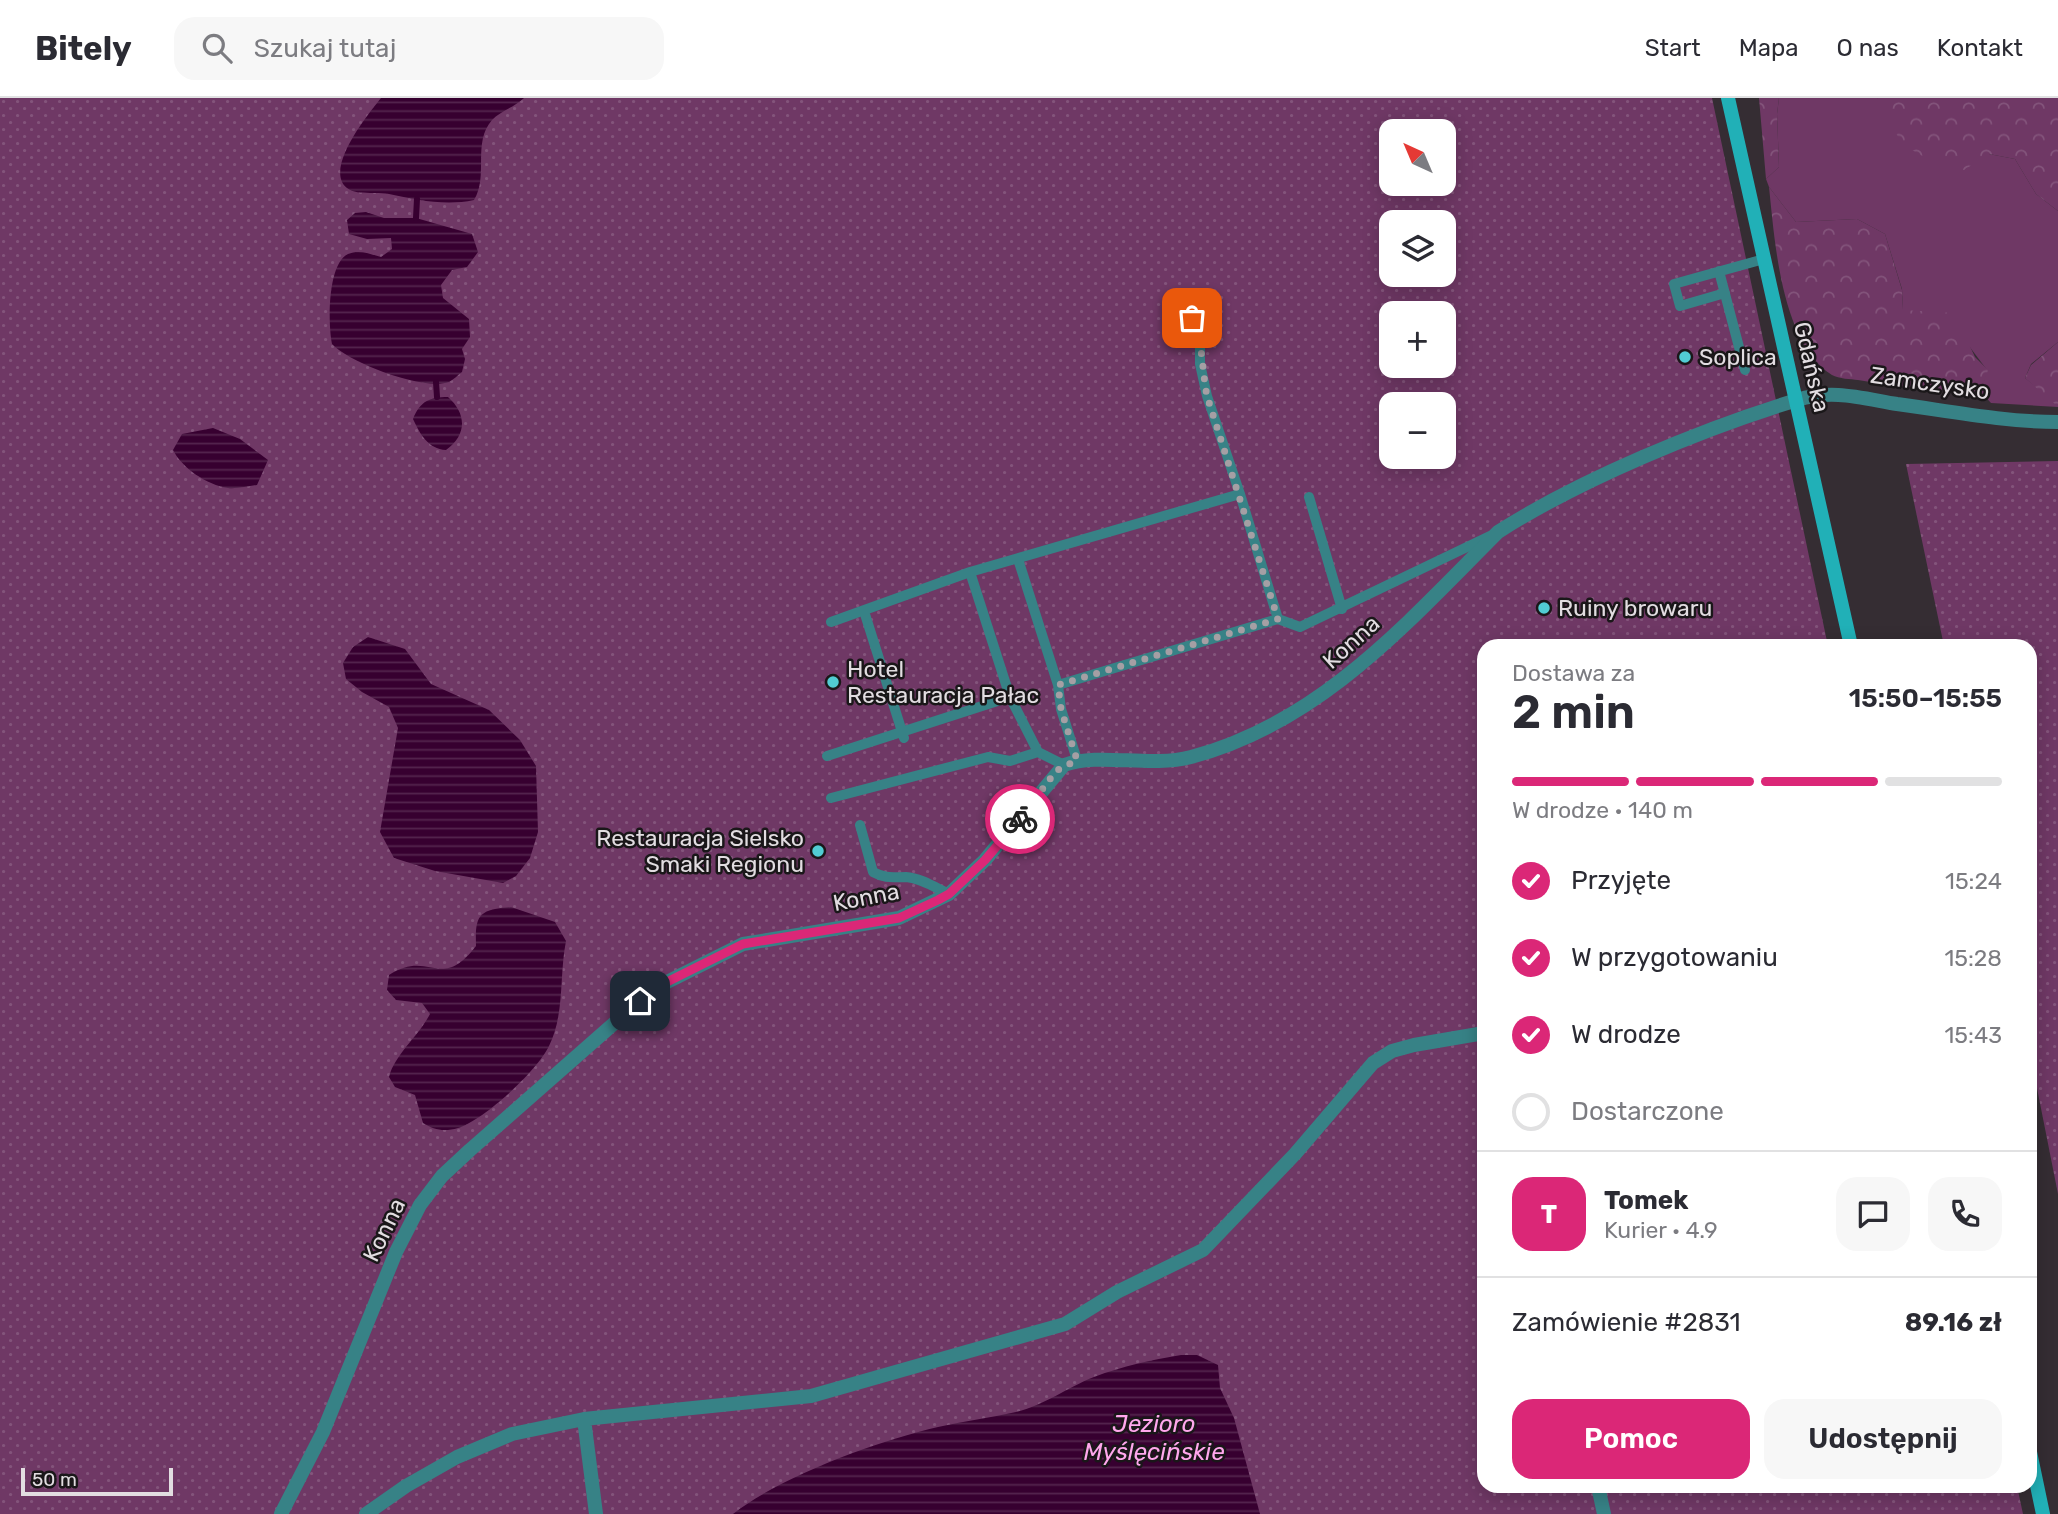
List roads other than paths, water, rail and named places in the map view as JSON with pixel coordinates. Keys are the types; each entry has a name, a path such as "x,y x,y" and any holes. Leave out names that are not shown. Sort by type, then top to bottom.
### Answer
{"main road":[{"name":"Gdańska","path":"1728,98 1849,639"},
{"path":"2037,1485 2043,1514"}],"street":[{"name":"Zamczysko","path":"1797,400 1816,394 1841,393 1896,403 2058,422"},
{"name":"Konna","path":"281,1514 323,1432 396,1252 420,1205 442,1177 470,1150 653,989 743,944 899,918 949,894 985,860 1070,763 1156,764 1214,750 1262,731 1344,681 1498,532 1545,503 1659,452 1797,400"},
{"path":"366,1514 406,1486 484,1444 535,1428 584,1419 810,1396 1065,1324 1117,1292 1203,1250 1295,1154 1373,1063 1403,1048 1477,1034"},
{"path":"584,1419 596,1514"},
{"path":"1600,1493 1604,1514"}],"lane":[{"path":"1726,293 1680,306 1674,284 1764,259"},
{"path":"1720,271 1745,370"},
{"path":"1178,304 1192,318 1200,334 1200,364 1207,396 1278,619"},
{"path":"831,622 970,572 1240,494"},
{"path":"1309,497 1342,609"},
{"path":"1058,685 1278,619 1300,627 1498,532"},
{"path":"831,798 988,757 1010,761 1038,752 1070,763 1058,685 1018,559"},
{"path":"970,572 1010,697 1038,752"},
{"path":"864,611 903,735"},
{"path":"827,756 903,735 1010,697"},
{"path":"860,825 873,872 886,878 905,877 922,881 949,894"}],"water":[{"path":"381,98 524,98 495,117 486,129 481,149 480,181 474,200 442,202 384,193 361,193 347,188 341,179 340,168 350,142"},
{"path":"366,212 384,218 416,218 472,234 478,252 467,267 452,270 441,285 443,298 469,319 470,337 462,349 465,359 462,372 449,382 422,383 388,374 354,359 332,344 331,296 336,270 341,260 356,252 381,257 392,249 391,238 367,239 349,234 347,220 355,213"},
{"path":"448,397 459,410 462,424 458,438 446,450 429,444 413,419 426,401"},
{"path":"213,428 240,439 268,460 257,485 235,488 220,486 196,475 177,457 173,450 182,434"},
{"path":"368,637 405,649 431,684 489,710 520,740 536,766 538,832 530,858 516,876 503,883 435,871 394,858 380,832 398,728 389,707 362,692 346,679 343,663 353,647"},
{"path":"511,907 555,922 566,941 560,1008 554,1034 543,1056 522,1081 495,1105 458,1128 439,1130 423,1123 415,1095 395,1087 389,1077 396,1061 430,1014 422,1003 396,1000 387,990 389,975 415,966 443,969 453,967 464,960 476,946 478,920 481,916 492,910"},
{"name":"Jezioro Myślęcińskie","path":"1181,1355 1197,1355 1218,1365 1220,1388 1234,1418 1260,1514 733,1514 803,1473 887,1441 938,1427 1016,1412 1105,1373"}],"waterway":[{"path":"416,218 417,199"},
{"path":"436,382 437,397"}],"place":[{"name":"Soplica","path":"1685,357"},
{"name":"Ruiny browaru","path":"1544,608"},
{"name":"Hotel Restauracja Pałac","path":"833,682"},
{"name":"Restauracja Sielsko Smaki Regionu","path":"818,851"}]}
